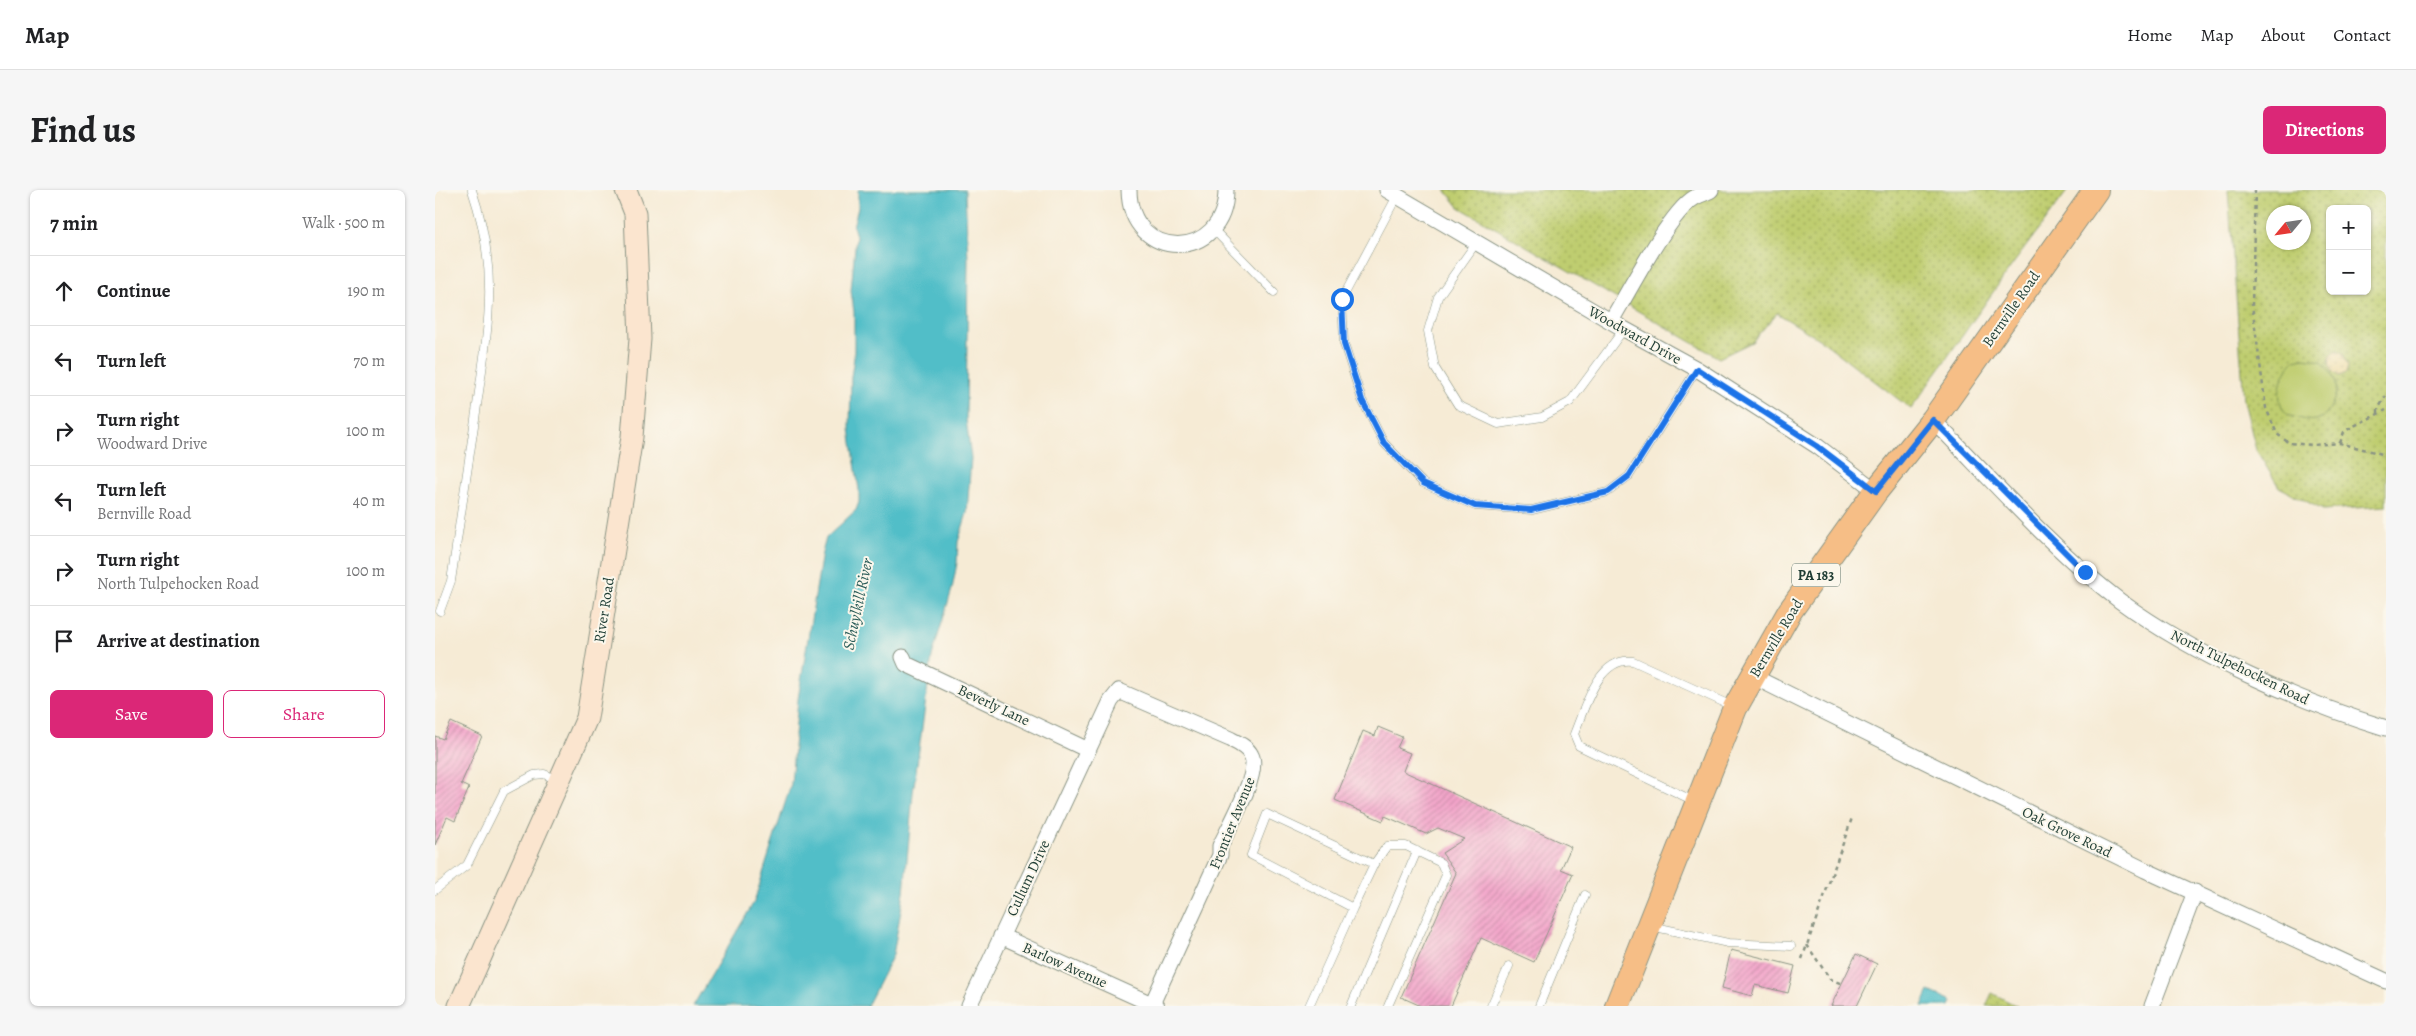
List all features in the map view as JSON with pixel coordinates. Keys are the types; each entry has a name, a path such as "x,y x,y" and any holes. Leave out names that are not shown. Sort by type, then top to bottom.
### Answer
{"main road":[{"name":"Bernville Road","path":"1617,1006 1735,708 1790,611 1876,491 1933,420 2096,190"}],"street":[{"name":"River Road","path":"459,1006 587,718 632,437 640,339 635,213 626,190"},
{"path":"1129,190 1129,206 1136,224 1150,237 1168,244 1187,244 1205,237 1218,223 1226,205 1226,190"},
{"path":"1611,322 1666,230 1681,210 1693,198 1711,190"},
{"name":"Woodward Drive","path":"1395,192 1476,243 1611,322 1697,369 1817,446 1876,491"},
{"name":"North Tulpehocken Road","path":"1933,420 2067,555 2137,613 2200,651 2272,685 2386,728"},
{"name":"Beverly Lane","path":"903,657 906,664 1088,750"},
{"name":"Oak Grove Road","path":"1752,676 2100,848 2386,981"},
{"name":"Frontier Avenue","path":"1088,750 1111,701 1119,691 1230,739 1247,749 1253,757 1254,773 1220,846 1220,855 1154,1005"},
{"name":"Cullum Drive","path":"969,1006 1088,750"},
{"path":"2152,1006 2195,892"},
{"name":"Barlow Avenue","path":"1001,936 1154,1005"}],"lane":[{"path":"440,611 451,581 490,308 487,248 481,218 472,190"},
{"path":"1395,192 1342,299 1344,344 1362,400 1384,443 1423,483 1475,506 1531,510 1608,492 1629,476 1697,369"},
{"path":"1213,229 1275,292"},
{"path":"1476,243 1438,297 1428,332 1435,368 1458,405 1497,424 1542,417 1569,402 1624,329"},
{"path":"1698,803 1579,746 1574,734 1601,673 1614,663 1623,660 1633,661 1735,708"},
{"path":"435,890 467,865 504,791 534,775 544,774 560,781"},
{"path":"1353,908 1251,855 1267,814 1374,864"},
{"path":"1309,1006 1374,864 1387,846 1406,846 1441,863 1446,875 1387,1006"},
{"path":"1351,1006 1417,851"},
{"path":"1539,1006 1585,895"},
{"path":"1649,925 1728,943 1791,946"},
{"path":"1491,1006 1509,966"}],"path":[{"path":"2255,190 2253,305 2266,408 2277,434 2289,443 2313,445 2340,443 2386,455"},
{"path":"2378,413 2378,409 2386,396"},
{"path":"2340,443 2344,432 2386,410"},
{"path":"1802,959 1852,818"},
{"path":"1807,945 1830,979 1842,984"}],"green space":[{"path":"1445,190 2068,190 2010,268 1911,409 1825,343 1777,313 1752,342 1719,358 1459,207"},
{"path":"2228,190 2386,190 2386,506 2323,510 2279,487 2256,450 2244,401"},
{"path":"2304,358 2322,361 2336,385 2336,394 2329,409 2323,417 2315,420 2304,420 2288,415 2280,402 2279,395 2282,379 2295,360"},
{"path":"1992,993 2017,1006 1986,1006"}],"sand":[{"path":"2337,350 2343,353 2348,366 2346,373 2339,376 2332,371 2329,363 2331,356"}],"water":[{"name":"Schuylkill River","path":"858,190 965,190 968,259 966,419 971,458 967,513 958,542 957,563 952,589 932,656 913,793 904,893 893,955 867,1006 693,1006 754,902 791,784 798,699 822,553 826,538 856,510 859,502 850,429 851,377 854,358 854,312 851,291 856,236 853,226 858,208"},
{"path":"1929,991 1952,1001 1950,1006 1922,1006"}],"building":[{"path":"451,722 482,736 461,784 469,788 455,821 447,817 435,845 435,736 443,739"},
{"path":"1378,727 1402,737 1397,748 1410,753 1403,771 1571,847 1561,869 1573,874 1534,962 1481,938 1451,1006 1421,1006 1401,997 1456,873 1442,853 1464,839 1438,828 1426,834 1385,816 1383,821 1335,800 1363,731 1375,736"},
{"path":"1731,950 1795,966 1788,993 1755,985 1752,996 1722,988"},
{"path":"1856,954 1877,964 1857,1006 1831,1006"}],"route":[{"path":"1342,299 1344,344 1362,400 1384,443 1423,483 1475,506 1531,510 1608,492 1629,476 1697,369 1817,446 1876,491 1933,420 2085,572"}]}
